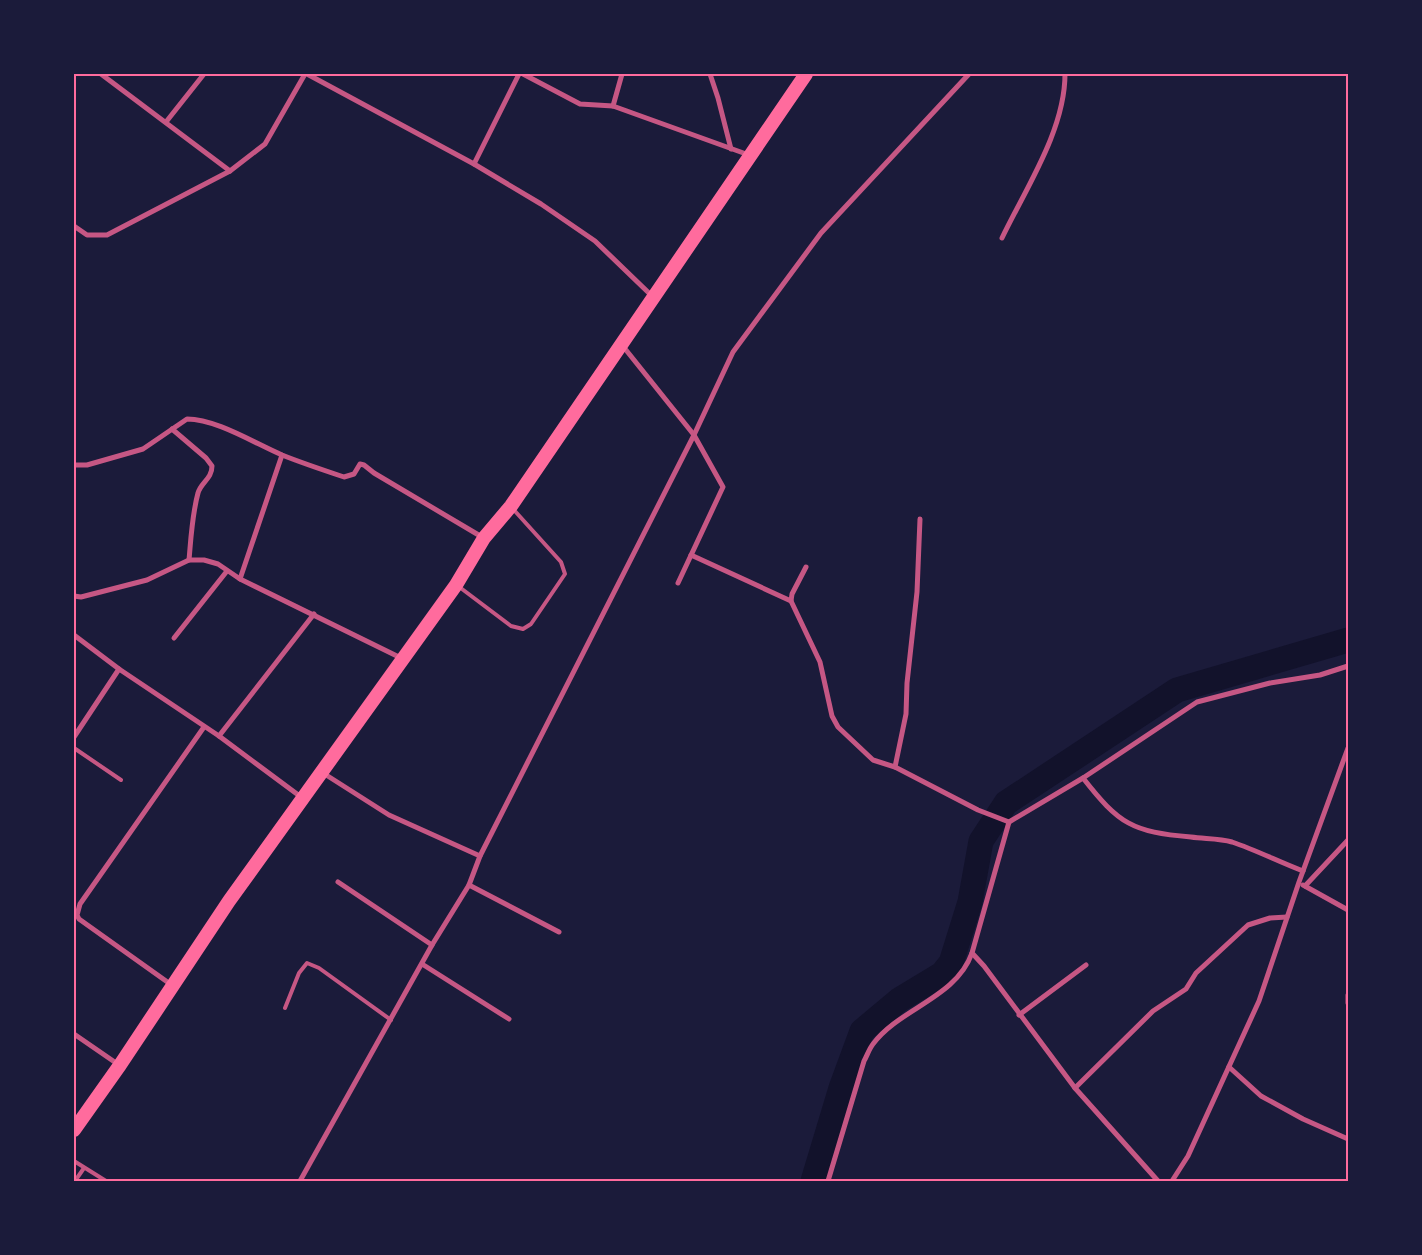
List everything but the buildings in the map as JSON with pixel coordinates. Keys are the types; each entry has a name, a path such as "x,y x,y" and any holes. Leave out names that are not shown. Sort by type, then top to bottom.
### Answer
{"highway":[{"path":"74,1130 120,1066 230,901 302,798 323,772 456,585 484,538 511,506 806,74"}],"street":[{"path":"101,74 230,171"},
{"path":"166,122 204,74"},
{"path":"74,226 87,235 107,236 230,171 265,144 306,74 474,164 541,204 596,241 652,297"},
{"path":"474,164 519,74"},
{"path":"523,74 580,104 613,106 751,156"},
{"path":"613,106 622,74"},
{"path":"710,74 731,149"},
{"path":"300,1181 432,945 469,885 480,856 694,435 733,352 821,233 968,74"},
{"path":"1002,238 1055,130 1065,90 1065,74"},
{"path":"622,345 694,435 723,487 678,583"},
{"path":"74,465 87,465 143,449 187,419 194,419 226,430 282,455 344,477 354,474 360,464 364,465 374,473 484,538"},
{"path":"172,429 206,458 212,466 208,480 199,490 194,511 189,560"},
{"path":"240,579 282,455"},
{"path":"895,768 906,714 907,683 917,592 920,519"},
{"path":"691,555 791,601"},
{"path":"74,596 81,597 147,580 189,560 204,560 218,564 240,579 402,659"},
{"path":"806,567 792,594 791,601 820,662 832,716 838,727 873,760 895,768 1002,821 1009,822 1083,778 1198,702 1270,683 1320,675 1348,666"},
{"path":"174,638 227,571"},
{"path":"219,736 314,614"},
{"path":"74,635 120,669 219,736 302,798"},
{"path":"74,736 120,669"},
{"path":"173,986 79,919 78,909 204,727"},
{"path":"1172,1181 1188,1156 1259,1001 1299,882 1348,748"},
{"path":"323,772 389,815 480,856"},
{"path":"1083,778 1116,816 1134,826 1157,834 1232,842 1303,871"},
{"path":"828,1181 864,1061 873,1044 883,1034 943,991 968,965 1009,822"},
{"path":"1305,886 1348,840"},
{"path":"338,882 432,945"},
{"path":"1299,882 1348,910"},
{"path":"469,885 559,932"},
{"path":"1074,1088 1153,1011 1186,989 1196,973 1248,925 1270,918 1287,917"},
{"path":"972,953 984,966 1074,1088 1158,1181"},
{"path":"422,964 508,1019"},
{"path":"1019,1015 1086,965"},
{"path":"1348,995 1348,1002"},
{"path":"74,1034 120,1066"},
{"path":"1229,1067 1255,1093 1303,1119 1348,1139"}],"lane":[{"path":"456,585 511,626 523,629 532,624 560,584 565,574 561,562 511,506"},
{"path":"74,748 121,780"},
{"path":"285,1008 299,973 307,963 319,968 391,1020"},
{"path":"74,1161 106,1181"},
{"path":"75,1181 84,1168"}],"waterway":[{"path":"813,1181 841,1088 862,1031 899,1000 942,974 951,963 970,902 981,841 1006,803 1177,690 1348,640"}]}
